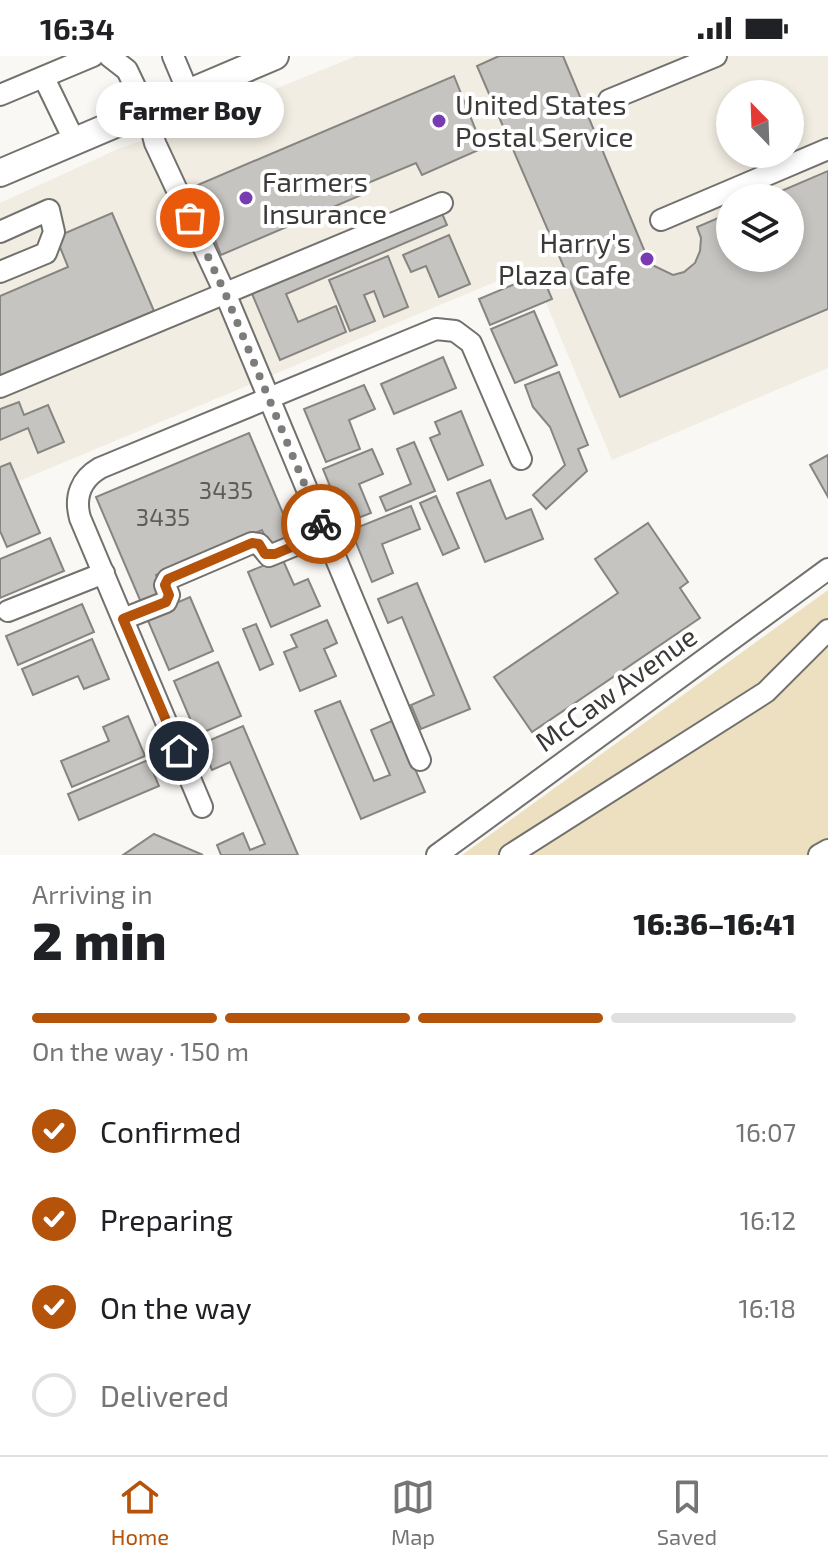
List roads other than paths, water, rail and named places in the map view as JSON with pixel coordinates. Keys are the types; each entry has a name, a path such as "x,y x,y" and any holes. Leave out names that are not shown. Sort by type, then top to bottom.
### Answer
{"main road":[{"path":"0,173 189,94 234,64 275,56"}],"street":[{"path":"42,56 75,142"},
{"path":"0,95 93,56"},
{"path":"109,56 127,70 147,112 160,156 225,293 420,760"},
{"path":"173,56 189,94"},
{"path":"609,100 716,56"},
{"path":"661,220 828,149"},
{"path":"0,387 442,203"},
{"path":"0,232 49,210 54,232 46,253 0,272"},
{"path":"202,807 77,508 85,480 100,468 426,332 445,329 455,331 471,343 521,459"},
{"path":"123,619 166,602 169,595 165,585 168,579 252,543 259,544 269,556 325,533"},
{"name":"McCaw Avenue","path":"437,855 828,569"},
{"path":"8,611 104,573"},
{"path":"510,855 766,692 828,630"},
{"path":"819,855 828,850"}],"place":[{"name":"United States Postal Service","path":"439,121"},
{"name":"Farmers Insurance","path":"246,198"},
{"name":"Farmer Boy","path":"190,218"},
{"name":"Harry's Plaza Cafe","path":"647,259"}]}
